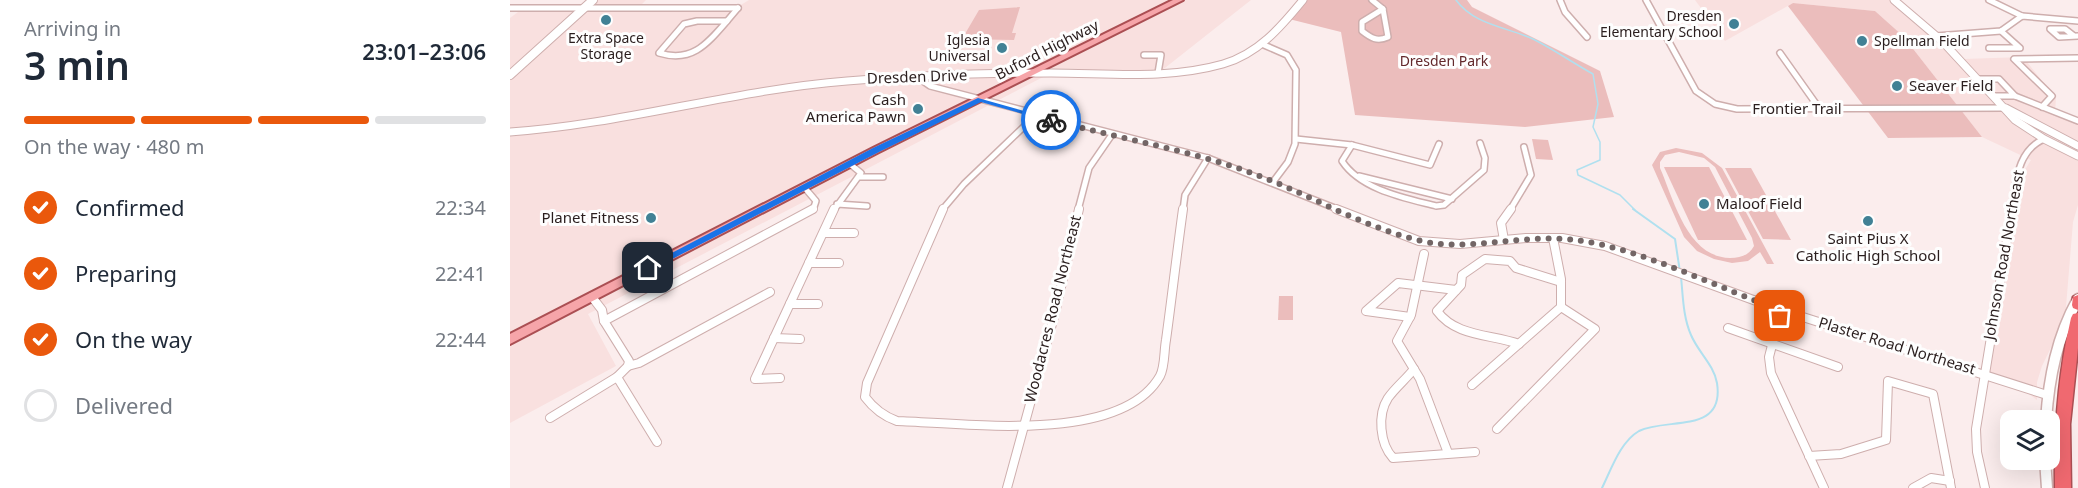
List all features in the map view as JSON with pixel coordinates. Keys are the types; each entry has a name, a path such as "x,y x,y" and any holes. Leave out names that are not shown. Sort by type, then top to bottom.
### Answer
{"highway":[{"path":"2078,299 2078,305"},
{"path":"2063,488 2060,430 2070,350 2078,318"}],"main road":[{"path":"512,71 593,0"},
{"name":"Buford Highway","path":"510,339 804,187 1179,0"},
{"path":"2046,410 2058,338 2069,312 2078,299"},
{"path":"2046,470 2047,488"}],"street":[{"name":"Dresden Drive","path":"510,132 595,124 797,85 917,77 1036,73 1158,73 1212,67 1242,57 1264,45 1303,0"},
{"path":"1372,0 1383,9 1388,36 1382,40 1373,39 1362,31 1362,22 1383,9"},
{"path":"1560,0 1565,12 1587,37"},
{"name":"Frontier Trail","path":"1646,0 1696,91 1703,98 1718,106 1737,109 2006,108"},
{"path":"1894,0 1936,36 2018,123 2078,156"},
{"path":"1989,0 2022,16 2078,21"},
{"path":"510,8 738,8 727,21 700,51 688,55 659,53 684,24 697,21 727,21"},
{"path":"1936,36 2001,31 2022,16"},
{"path":"1989,48 2020,48 2001,31"},
{"path":"1264,45 1287,55 1294,63 1296,139 1288,162 1273,182"},
{"path":"1780,53 1819,108"},
{"path":"1144,55 1161,55 1158,73"},
{"path":"2042,106 2052,96 2014,59 2078,58"},
{"name":"Plaster Road Northeast","path":"917,77 930,86 1035,116 1208,158 1273,182 1382,229 1419,241 1452,244 1553,238 1605,246 1781,310 1984,372 2047,395"},
{"path":"1978,79 1999,79 2014,96"},
{"path":"1995,96 2014,96 2078,121"},
{"path":"2006,108 2078,146"},
{"path":"1035,116 964,184 939,214 877,354 865,397 876,412 897,421 1025,425 1076,423 1109,414 1137,400 1161,375 1185,195 1208,158"},
{"name":"Woodacres Road Northeast","path":"1007,488 1055,313 1089,168 1111,136"},
{"path":"1296,139 1352,145 1430,165 1439,144"},
{"name":"Johnson Road Northeast","path":"1985,488 1977,452 1976,429 1984,372 2019,168 2027,151 2036,142 2044,139"},
{"path":"1352,145 1342,161 1354,175 1373,186 1428,204 1444,206 1484,170 1485,158 1480,143"},
{"path":"1504,240 1501,223 1527,185 1531,175 1524,147"},
{"path":"850,164 861,173 860,177"},
{"path":"1354,175 1385,180 1452,199"},
{"path":"780,378 755,379 837,204 846,190 860,177 883,177"},
{"path":"604,321 813,210 816,201 804,187"},
{"path":"837,204 867,206"},
{"path":"824,233 854,233"},
{"path":"1472,385 1561,307 1562,282 1553,238"},
{"path":"1424,254 1410,317 1397,340 1414,369 1448,453"},
{"path":"1519,344 1468,332 1438,315 1441,305 1461,285 1462,275 1485,260 1510,261 1516,268 1562,282"},
{"path":"809,263 839,263"},
{"path":"1410,317 1389,316 1366,311 1398,283 1456,290"},
{"path":"550,418 617,377 628,366 639,363 770,292"},
{"path":"592,297 602,310 604,321 629,360 628,366"},
{"path":"790,304 818,304"},
{"path":"1497,429 1595,329 1561,307"},
{"path":"1781,310 1769,357 1771,373 1824,488"},
{"path":"1728,328 1838,367"},
{"path":"774,339 800,339"},
{"path":"1414,369 1390,393 1383,405 1383,439 1389,454 1393,458 1475,452"},
{"path":"617,377 657,442"},
{"path":"1809,456 1841,454 1886,440 1888,381 1934,394 1950,484 1931,478 1913,488"}],"shaded area":[{"path":"596,0 646,0 639,7 739,6 749,0 1251,0 1156,75 1045,76 588,314 616,366 510,423 510,18 522,9 587,9"},
{"path":"1695,0 1896,0 1963,59 2023,57 2056,98 2055,113 2078,123 2078,205 2073,222 2065,319 2042,366 2037,382 2037,400 2022,389 1986,378 2018,181 2031,160 1982,137 1903,36 1875,11 1793,3 1725,41"}],"green space":[{"name":"Dresden Park","path":"1307,0 1467,0 1472,7 1600,71 1614,117 1525,127 1355,115 1341,32 1289,19"},
{"path":"1793,3 1875,11 1903,36 1982,137 1888,138 1788,6"},
{"path":"1020,7 1012,33 1016,33 1014,40 962,39 979,10"},
{"path":"1532,139 1548,140 1553,160 1536,159"},
{"path":"1676,148 1702,153 1722,168 1774,264 1767,264 1760,252 1748,261 1732,263 1714,259 1697,251 1684,237 1652,165 1660,152","holes":["1679,152 1704,158 1715,167 1752,238 1754,246 1744,255 1730,258 1715,255 1693,238 1684,225 1660,168 1660,162 1665,155"]},
{"name":"Maloof Field","path":"1664,167 1709,167 1747,240 1698,240"},
{"path":"1725,168 1751,168 1791,240 1763,239"},
{"path":"1279,296 1293,296 1293,320 1278,320"}],"waterway":[{"path":"1456,0 1463,8 1481,20 1533,39 1593,74 1598,104 1593,127 1600,142 1600,160 1577,170 1578,175 1620,195 1635,210"},
{"path":"1633,209 1675,239 1680,272"},
{"path":"1602,488 1617,457 1632,436 1651,427 1692,421 1703,417 1712,410 1717,399 1715,376 1688,328 1681,277"}],"way so far":[{"path":"1051,120 1208,158 1249,172 1391,232 1419,241 1460,244 1526,238 1562,238 1605,246 1781,310 1780,316"}],"place":[{"name":"Extra Space Storage","path":"606,20"},
{"name":"Dresden Elementary School","path":"1734,24"},
{"name":"Spellman Field","path":"1862,41"},
{"name":"Iglesia Universal","path":"1002,48"},
{"name":"Seaver Field","path":"1897,86"},
{"name":"Cash America Pawn","path":"918,109"},
{"name":"Maloof Field","path":"1704,204"},
{"name":"Planet Fitness","path":"651,218"},
{"name":"Saint Pius X Catholic High School","path":"1868,221"}],"route":[{"path":"648,268 876,150 981,100 1051,120"}]}
